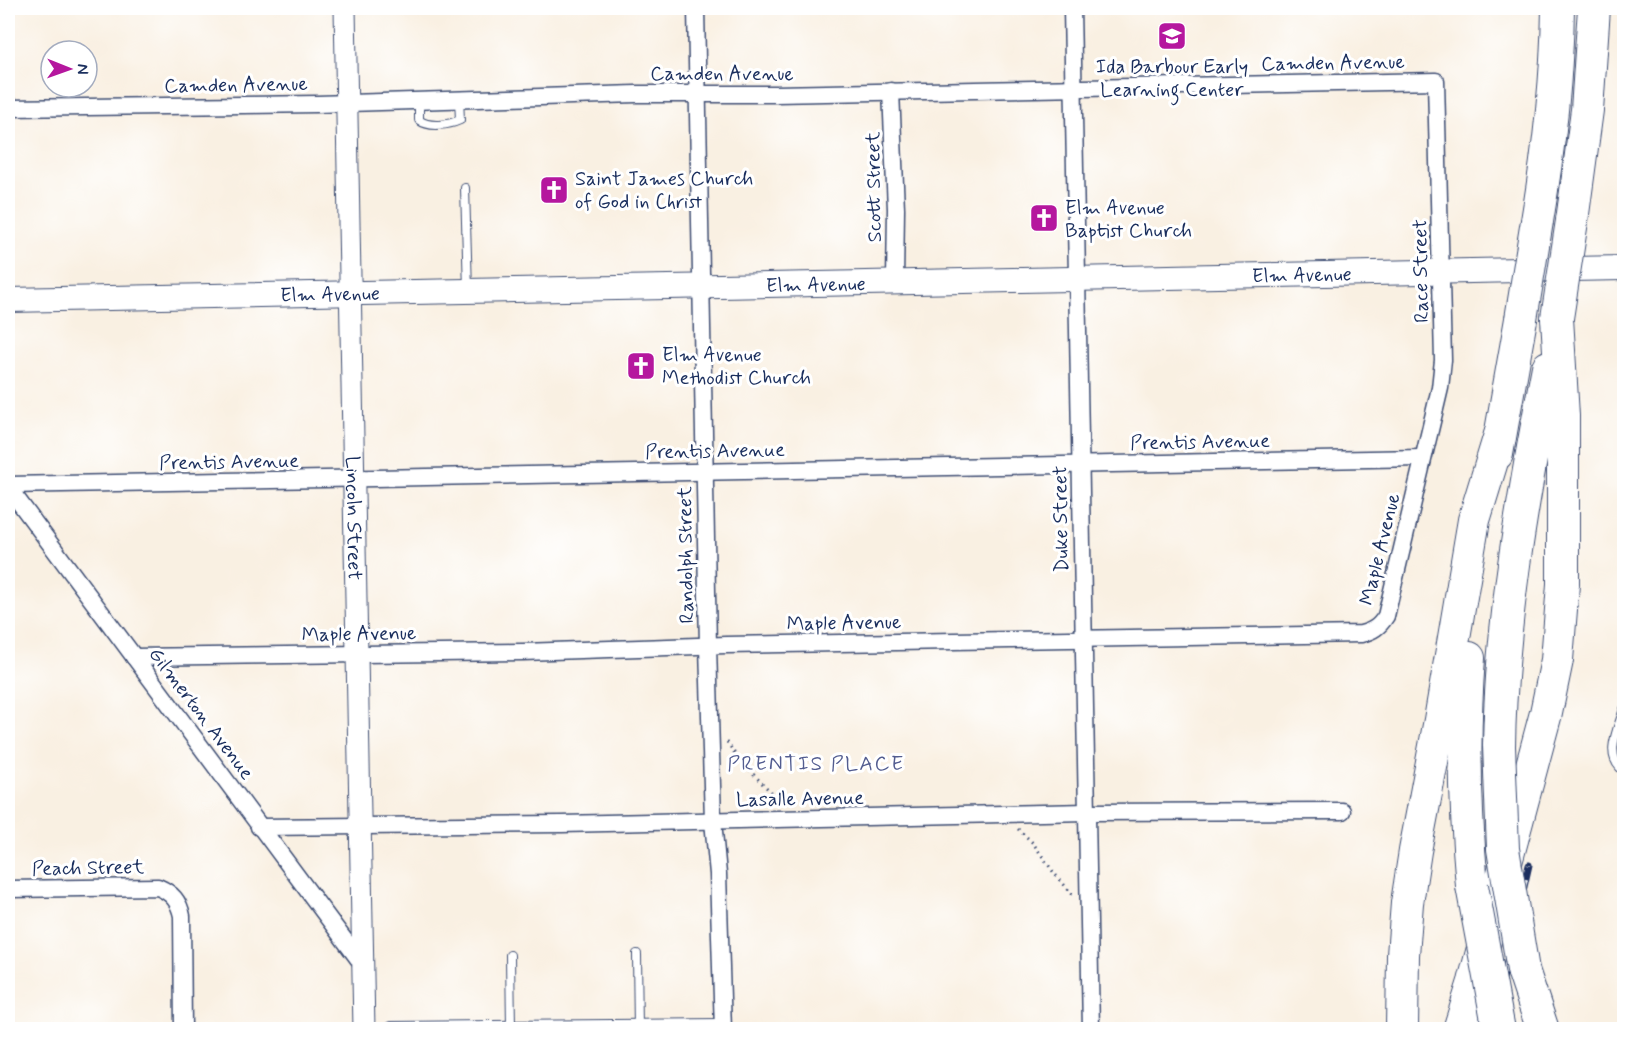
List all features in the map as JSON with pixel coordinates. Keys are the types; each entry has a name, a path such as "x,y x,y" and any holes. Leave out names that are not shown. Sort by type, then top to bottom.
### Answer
{"highway":[{"path":"1488,1029 1478,976 1467,828 1466,696 1482,540 1548,154 1556,79 1558,8"},
{"path":"1538,1024 1523,970 1503,849 1499,746 1503,647 1530,462 1557,318 1572,221 1587,110 1593,8"},
{"path":"1459,1029 1543,724 1557,660 1563,584 1563,416 1557,318"},
{"path":"1402,1029 1403,955 1407,903 1415,851 1474,520 1500,435"},
{"path":"1472,886 1499,1029"}],"main road":[{"name":"Elm Avenue","path":"8,300 1624,268"}],"street":[{"name":"Lincoln Street","path":"345,8 364,1029"},
{"name":"Randolph Street","path":"696,8 703,471 713,821 718,874 723,1026"},
{"name":"Duke Street","path":"1072,8 1091,1029"},
{"name":"Camden Avenue","path":"8,108 1436,81"},
{"name":"Race Street","path":"1422,458 1440,388 1442,369 1436,81"},
{"name":"Scott Street","path":"891,91 896,209 895,282"},
{"name":"Prentis Avenue","path":"8,486 1422,458"},
{"name":"Maple Avenue","path":"134,657 523,652 708,646 1361,634 1371,632 1381,625 1386,616 1422,458"},
{"name":"Gilmerton Avenue","path":"8,486 363,965"},
{"name":"Lasalle Avenue","path":"260,826 713,821 1086,812 1342,811"},
{"name":"Peach Street","path":"8,889 158,886 168,891 176,898 183,916 183,1029"}],"lane":[{"path":"419,101 419,120 424,124 452,124 460,120 459,99"},
{"path":"465,188 468,290"},
{"path":"1624,709 1612,750 1614,759 1624,771"},
{"path":"510,954 511,1027"},
{"path":"637,954 638,1026"},
{"path":"391,1026 723,1026"}],"path":[{"path":"727,742 739,760 781,802"},
{"path":"1017,827 1033,843 1054,873 1080,902"}],"railway":[{"path":"1496,1030 1504,974 1529,865"}],"place":[{"name":"Ida Barbour Early Learning Center","path":"1172,36"},
{"name":"Saint James Church of God in Christ","path":"554,190"},
{"name":"Elm Avenue Baptist Church","path":"1044,218"},
{"name":"Elm Avenue Methodist Church","path":"641,366"}],"district":[{"name":"PRENTIS PLACE","path":"816,763"}]}
